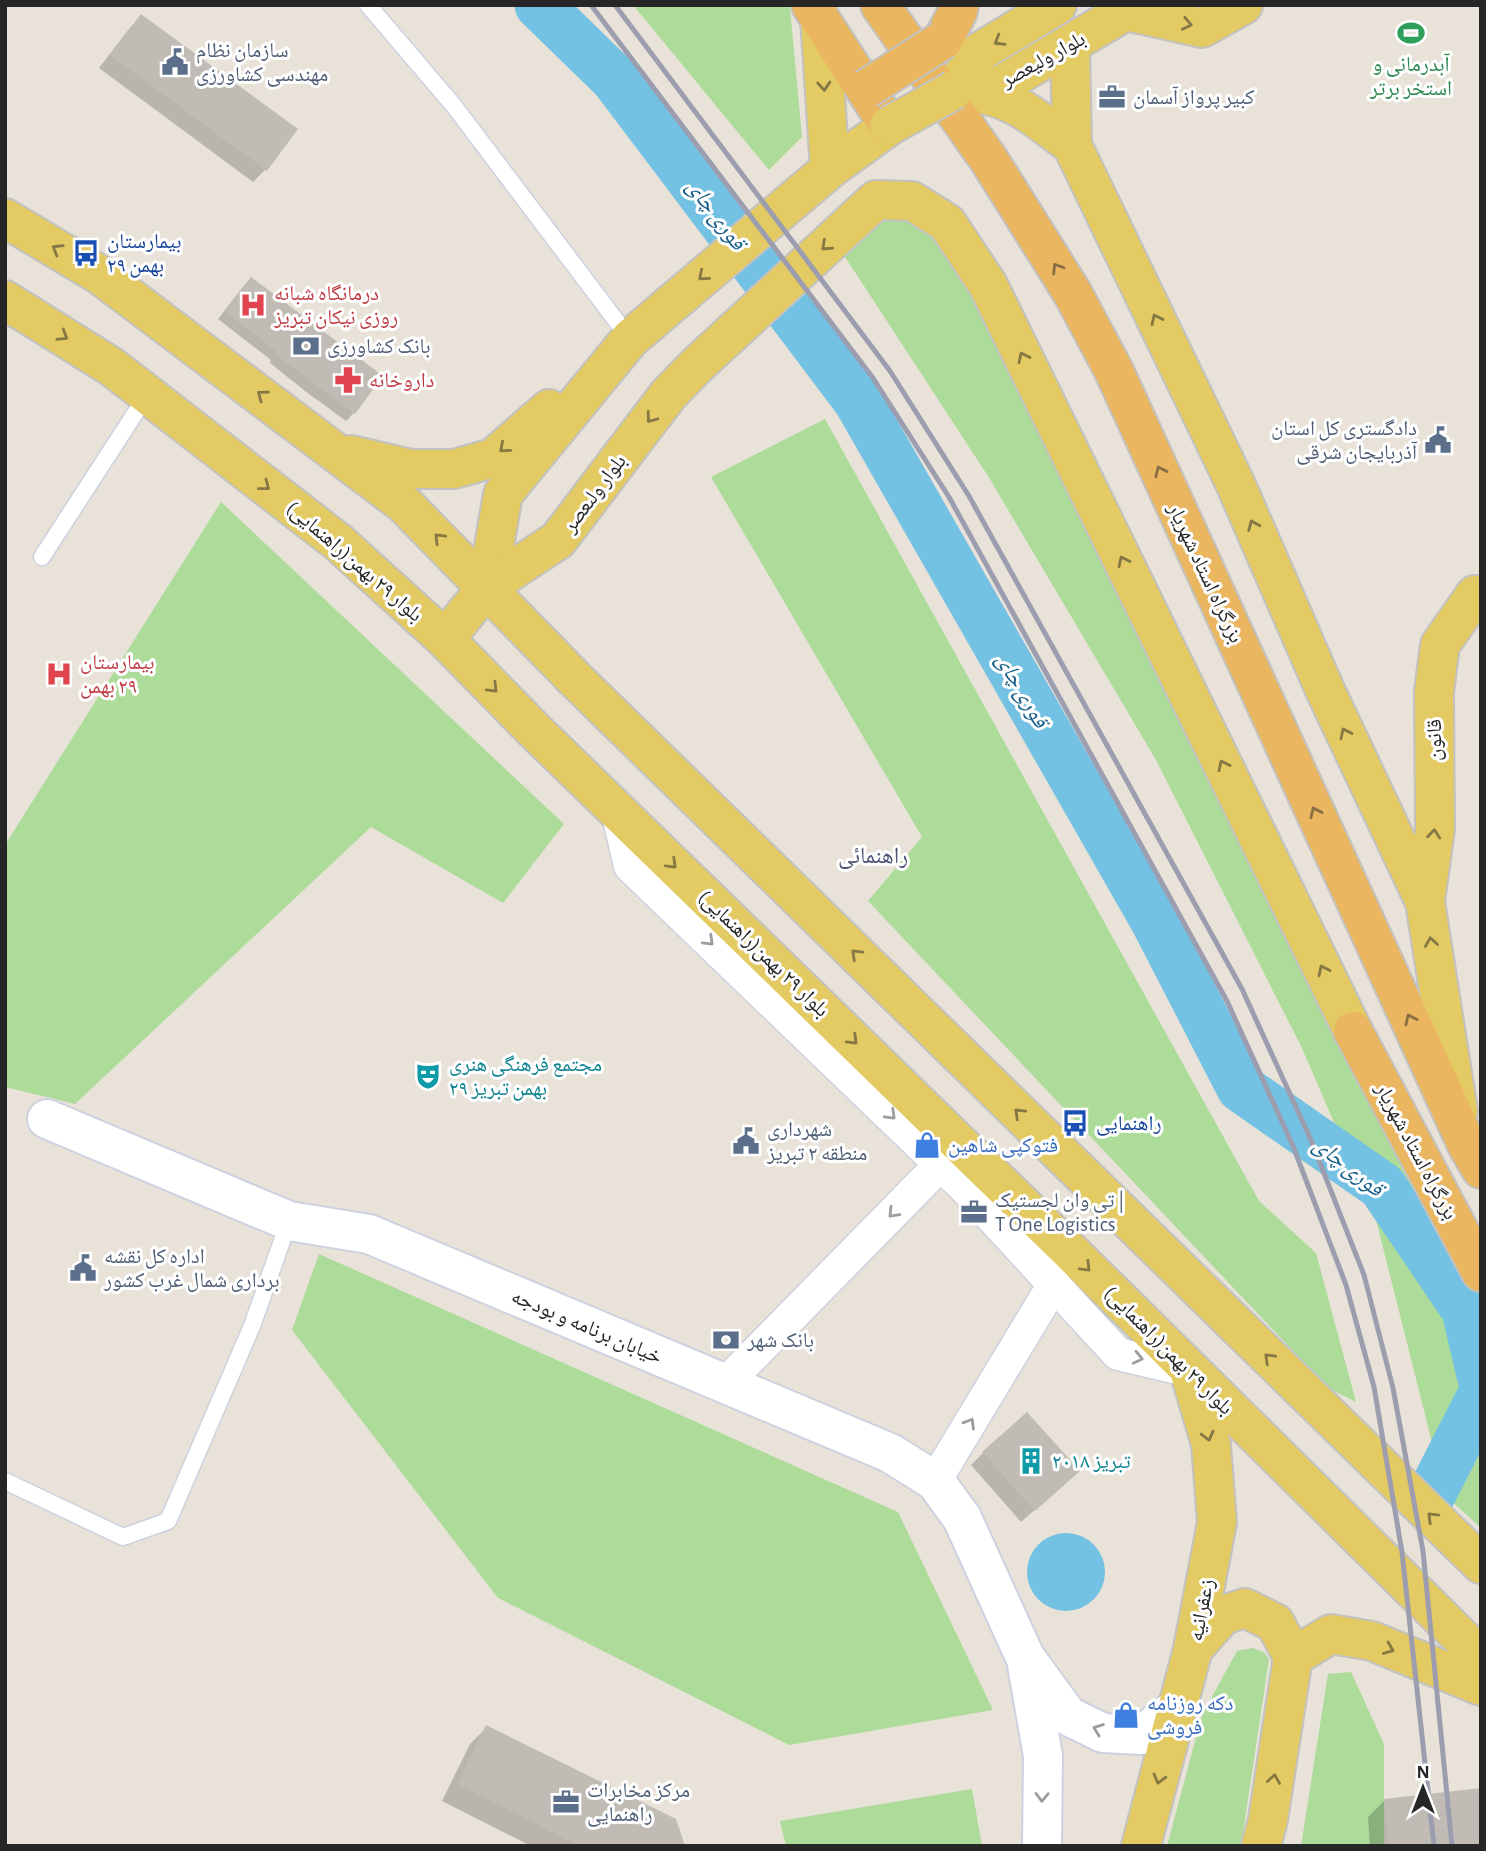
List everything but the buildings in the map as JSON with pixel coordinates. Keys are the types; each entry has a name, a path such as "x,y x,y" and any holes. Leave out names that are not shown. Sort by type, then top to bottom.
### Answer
{"highway":[{"name":"بزرگراه استاد شهریار","path":"880,5 989,160 1073,294 1114,371 1481,1169"},
{"path":"866,89 943,40 959,5"},
{"path":"815,12 889,126"},
{"name":"بزرگراه استاد شهریار","path":"1353,1031 1481,1272"}],"main road":[{"name":"بلوار ولیعصر","path":"954,90 976,54 1057,5"},
{"path":"1131,8 1202,28 1243,5"},
{"name":"بلوار ولیعصر","path":"954,90 1001,85 1131,8"},
{"path":"815,12 830,169"},
{"path":"1070,46 1072,145 1236,483 1325,690 1425,902 1461,1130"},
{"path":"338,452 411,469 431,470 454,469 493,458 830,169 889,126 954,90 994,95 1014,103 1072,145"},
{"name":"بلوار ولىعصر","path":"487,587 558,540 668,395 876,200 912,201 947,223 988,285 1353,1031"},
{"path":"5,218 100,275 404,504 576,680 1481,1564"},
{"name":"بلوار ٢٩ بهمن(راهنمایی)","path":"5,300 112,368 338,542 445,639 1481,1657"},
{"path":"445,639 487,587 503,494 630,339"},
{"name":"قانون","path":"1425,902 1435,829 1434,692 1440,645 1475,596 1481,594"},
{"name":"زعفرانیه","path":"1141,1846 1193,1649 1217,1522 1211,1444 1190,1371"},
{"path":"1193,1649 1223,1615 1245,1608 1275,1623 1293,1657 1268,1821 1261,1846"},
{"path":"1293,1657 1331,1634 1372,1641 1481,1686"}],"street":[{"path":"617,810 630,866 941,1164 1118,1354 1190,1371"},
{"name":"خیابان برنامه و بودجه","path":"47,1119 289,1221 369,1234 890,1453 935,1481 962,1518 1025,1657 1068,1716 1103,1733 1142,1735 1179,1706"},
{"path":"725,1384 941,1164"},
{"path":"935,1481 1054,1284"},
{"name":"خیابان برنامه و بودجه","path":"1025,1657 1043,1756 1041,1846"}],"lane":[{"path":"368,5 454,106 630,339"},
{"path":"42,557 147,395"},
{"path":"5,1481 123,1536 168,1521 252,1326 289,1221"}],"green space":[{"path":"633,5 788,5 802,137 769,170"},
{"path":"874,214 903,214 933,229 963,269 1481,1286 1481,1528 1432,1483 1431,1438 1376,1220 1302,1048 1156,760 988,476 834,240"},
{"path":"825,419 1259,1201 1316,1253 1356,1402 1328,1388 868,901 922,837 711,477"},
{"path":"221,502 564,824 503,903 371,827 75,1104 5,1087 5,845"},
{"path":"319,1254 898,1512 993,1710 789,1745 498,1598 292,1330"},
{"path":"1252,1648 1264,1652 1269,1659 1241,1846 1167,1846 1202,1715 1237,1651"},
{"path":"1351,1672 1384,1744 1384,1846 1301,1846 1328,1674"},
{"path":"972,1789 982,1846 786,1846 780,1821"}],"water":[{"path":"1066,1533 1081,1536 1094,1544 1102,1557 1105,1572 1102,1587 1094,1600 1081,1608 1066,1611 1051,1608 1038,1600 1030,1587 1027,1572 1030,1557 1038,1544 1051,1536"}],"waterway":[{"name":"قوری چای","path":"539,5 615,79 858,401 1155,921 1241,1088 1382,1186 1466,1310 1481,1375"},
{"name":"قوری چای","path":"1432,1493 1481,1397"}],"railway":[{"path":"591,5 873,378 949,497 1227,1001 1293,1146 1346,1285 1374,1387 1402,1552 1434,1846"},
{"path":"615,5 890,371 969,496 1242,989 1311,1140 1364,1275 1393,1388 1423,1551 1452,1846"}],"place":[{"name":"آبدرمانی و استخر برتر","path":"1411,33"},
{"name":"سازمان نظام مهندسی کشاورزی","path":"175,62"},
{"name":"کبیر پرواز آسمان","path":"1112,97"},
{"name":"بیمارستان ۲۹ بهمن","path":"86,253"},
{"name":"درمانگاه شبانه روزی نیکان تبریز","path":"253,305"},
{"name":"بانک کشاورزی","path":"306,346"},
{"name":"داروخانه","path":"348,380"},
{"name":"دادگستری کل استان آذربایجان شرقی","path":"1438,440"},
{"name":"بیمارستان ٢٩ بهمن","path":"59,674"},
{"name":"مجتمع فرهنگی هنری ۲۹ بهمن تبریز","path":"428,1076"},
{"name":"راهنمایی","path":"1075,1123"},
{"name":"شهرداری منطقه ۲ تبریز","path":"746,1141"},
{"name":"فتوکپی شاهین","path":"927,1145"},
{"name":"تی وان لجستیک | T One Logistics","path":"974,1212"},
{"name":"اداره کل نقشه برداری شمال غرب کشور","path":"83,1268"},
{"name":"بانک شهر","path":"726,1340"},
{"name":"تبریز ۲۰۱۸","path":"1031,1461"},
{"name":"دکه روزنامه فروشی","path":"1126,1715"},
{"name":"مرکز مخابرات راهنمایی","path":"566,1802"}],"district":[{"name":"راهنمائی","path":"873,855"}]}
